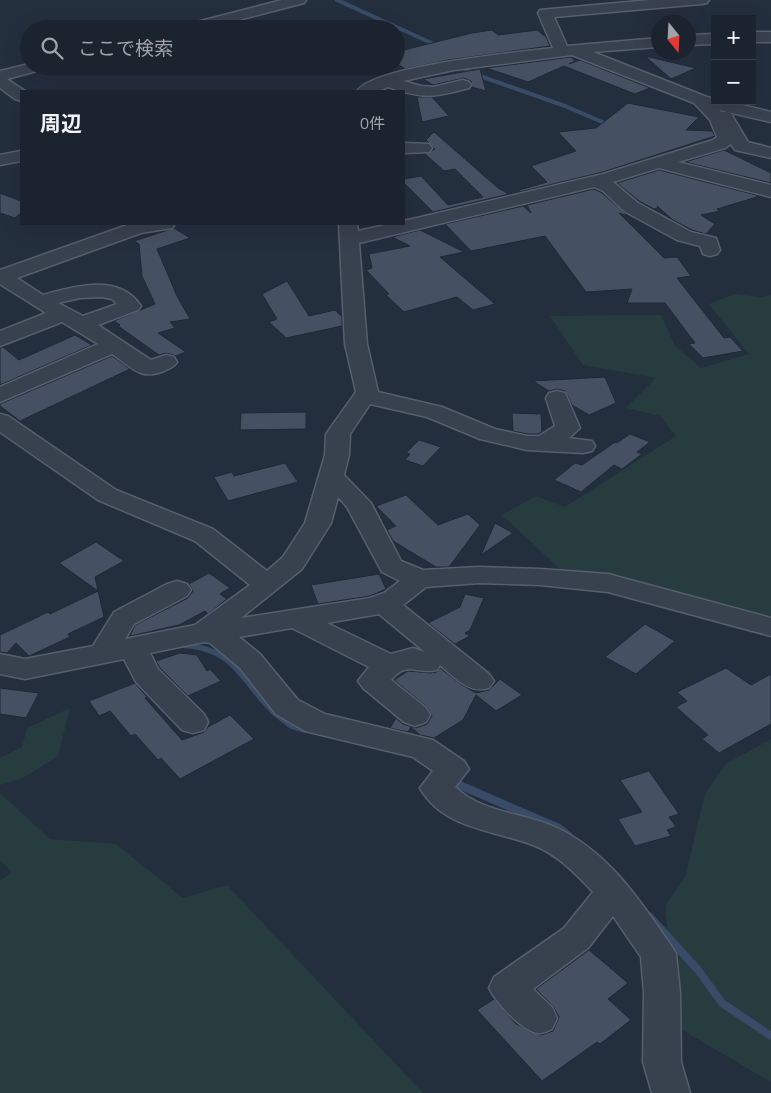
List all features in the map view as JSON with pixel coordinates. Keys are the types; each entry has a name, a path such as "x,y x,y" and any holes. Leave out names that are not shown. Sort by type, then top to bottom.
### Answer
{"street":[{"path":"221,20 299,0"},
{"path":"702,0 545,13 568,50 700,100 771,117"},
{"path":"756,37 771,37"},
{"path":"696,40 711,39"},
{"path":"367,90 386,81 414,73 460,65 568,50 651,43"},
{"path":"594,47 647,63"},
{"path":"0,76 20,71"},
{"path":"0,81 20,95"},
{"path":"386,81 424,92 434,92 451,86 463,85"},
{"path":"405,220 597,181 719,144 726,138 725,130 709,108 700,100"},
{"path":"720,106 741,146 771,153"},
{"path":"405,148 423,148"},
{"path":"0,160 20,156"},
{"path":"661,163 694,174 745,183 771,191"},
{"path":"597,181 608,187 631,207 684,236 709,242 710,250"},
{"path":"1,277 137,228 158,225"},
{"path":"211,634 293,563 318,523 337,455 338,434 366,392 356,344 349,232 383,225"},
{"path":"1,277 40,302 73,319 149,369 166,362"},
{"path":"0,339 73,319 131,306 117,294 92,291 67,294 40,302"},
{"path":"0,395 114,345"},
{"path":"364,396 434,412 488,434 526,443 583,446"},
{"path":"544,444 568,428 557,398"},
{"path":"0,421 107,495 169,519 204,536 267,585"},
{"path":"332,477 358,503 391,566 419,579 480,574 608,583 771,627"},
{"path":"0,664 25,669 103,653 135,653 233,629 374,606 394,599 419,579"},
{"path":"103,653 124,618 178,590"},
{"path":"384,602 479,681"},
{"path":"296,619 388,664"},
{"path":"211,634 250,661 287,707 316,723 422,748 444,778 452,803 480,818 545,836 577,856 615,892 658,954 662,993 662,1062 670,1093"},
{"path":"135,653 146,675 194,722"},
{"path":"415,715 373,681 388,664 413,658 427,662"},
{"path":"540,1018 507,988 576,938 598,909 615,892"}],"green space":[{"path":"735,294 761,297 771,295 771,617 635,581 561,570 502,515 536,496 565,507 676,436 660,416 626,408 656,378 583,365 550,316 661,315 675,346 701,368 749,354 709,304"},
{"path":"70,708 58,756 23,778 0,785 0,758 22,747 27,728"},
{"path":"771,739 771,1082 679,1028 665,906 685,877 705,794 726,764"},
{"path":"0,793 50,839 116,844 183,898 227,885 423,1093 0,1093 0,881 12,872 0,860"}],"building":[{"path":"492,30 498,35 537,30 546,37 550,46 448,60 405,69 405,50 472,33"},
{"path":"645,56 651,57 651,60 662,60 696,68 671,79"},
{"path":"571,57 575,61 569,64 580,60 650,88 635,94 564,66 528,82 486,68"},
{"path":"480,69 486,91 472,87 471,81 464,78 433,85 423,79"},
{"path":"417,97 432,97 449,116 422,122"},
{"path":"628,103 699,117 686,130 712,131 715,136 603,172 520,192 519,190 547,182 531,166 576,151 558,132 596,128"},
{"path":"434,132 498,188 509,194 433,212 405,184 405,179 421,176 448,205 483,197 455,169 444,171 425,154 435,149 426,140"},
{"path":"724,150 771,173 771,183 685,162"},
{"path":"659,170 760,196 717,209 720,211 701,215 715,224 706,234 692,230 673,220 657,206 658,208 654,209 639,201 617,183"},
{"path":"594,189 602,193 628,216 619,213 664,258 677,257 691,276 677,278 724,338 730,337 743,351 703,358 689,344 695,343 665,303 627,303 632,289 586,292 545,236 471,251 445,224 523,206 531,213 527,205"},
{"path":"0,193 20,201 20,214 15,218 0,213"},
{"path":"174,228 190,238 157,249 177,296 190,319 170,322 175,328 158,333 186,352 176,356 166,353 159,355 118,326 120,325 114,321 155,304 142,276 139,244 134,241"},
{"path":"420,230 464,252 440,257 495,304 473,310 457,297 404,312 386,295 389,294 366,270 372,268 369,254 410,246 392,237"},
{"path":"287,281 309,316 335,310 342,317 342,326 286,338 269,322 277,319 262,294"},
{"path":"75,335 92,345 0,385 0,348 3,347 19,360"},
{"path":"112,356 130,369 20,421 0,406 0,404"},
{"path":"605,377 616,403 589,415 572,405 565,391 557,389 549,391 533,381"},
{"path":"306,412 306,429 240,430 241,413"},
{"path":"512,413 541,414 542,432 527,434 513,431"},
{"path":"630,434 650,442 637,452 642,454 622,469 614,465 581,492 554,480 575,463 582,465"},
{"path":"419,440 441,447 423,466 405,460 410,454 406,453"},
{"path":"285,463 298,482 228,501 214,477 232,472 234,476"},
{"path":"406,495 438,525 468,514 480,525 449,567 436,567 393,541 387,530 396,526 376,506"},
{"path":"495,523 513,533 481,555"},
{"path":"96,542 124,561 95,577 104,617 68,634 70,637 29,656 16,643 7,653 0,652 0,635 98,591 59,563"},
{"path":"209,573 230,588 220,594 227,599 208,614 205,611 179,625 130,636 135,625 188,598 193,591 189,584"},
{"path":"379,574 386,589 370,596 318,604 311,585"},
{"path":"465,594 484,598 470,630 465,633 470,636 455,644 428,623 460,607"},
{"path":"645,624 675,641 636,674 605,657"},
{"path":"180,653 197,655 207,671 210,669 221,681 188,696 160,668 156,661"},
{"path":"440,668 476,693 489,690 500,679 522,695 496,711 476,695 463,720 434,738 420,735 411,727 408,732 390,728 396,718 403,724 416,728 427,724 432,716 427,707 394,680 408,671 430,673 437,672"},
{"path":"726,668 751,685 771,674 771,724 719,753 702,739 708,735 676,707 687,701 677,692"},
{"path":"135,683 147,697 145,698 182,740 204,732 208,727 230,715 254,739 180,779 161,758 158,760 135,734 131,736 110,711 99,716 89,701"},
{"path":"0,688 39,693 26,718 0,714"},
{"path":"649,771 679,814 669,817 676,827 667,830 671,836 635,846 618,819 642,812 620,780"},
{"path":"589,950 628,983 608,999 631,1020 600,1044 597,1042 542,1081 477,1010 494,999 515,1023 530,1032 541,1035 553,1031 559,1017 553,1006 536,989"}],"waterway":[{"path":"337,0 381,20"},
{"path":"405,31 438,46"},
{"path":"449,55 463,68 477,75 565,106 609,125"},
{"path":"181,645 200,647 226,659 275,713"},
{"path":"274,711 292,725 305,729"},
{"path":"450,781 559,828 569,836"},
{"path":"649,916 698,970 722,1003 771,1036"}]}
